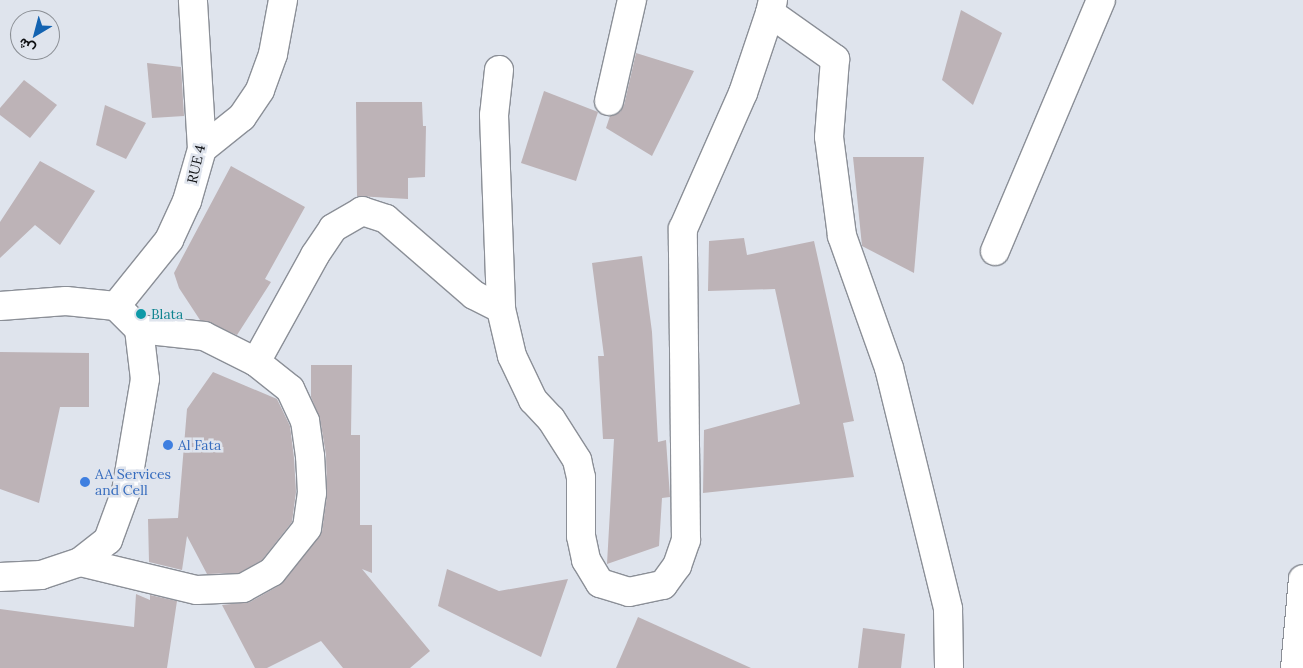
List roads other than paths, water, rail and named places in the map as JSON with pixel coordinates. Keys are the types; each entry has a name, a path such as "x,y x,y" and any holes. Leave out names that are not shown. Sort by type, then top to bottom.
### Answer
{"street":[{"name":"RUE 4","path":"116,306 169,240 186,201 202,148 193,0"},
{"path":"202,148 242,117 260,90 273,54 283,0"},
{"path":"609,101 632,0"},
{"path":"995,251 1101,0"},
{"path":"499,70 494,116 501,309 512,356 533,400 551,420 577,460 582,478 581,536 586,560 600,583 629,592 663,585 677,566 686,540 683,229 743,93 772,6 835,59 828,137 842,236 889,368 948,609 949,668"},
{"path":"256,362 333,228 362,211 386,219 474,295 501,309"},
{"path":"0,306 66,301 116,306 139,329 145,379 126,491 108,540 80,562 41,575 0,577"},
{"path":"80,562 197,590 243,588 272,572 306,528 312,493 310,456 305,421 290,389 256,362 204,336 139,329"},
{"path":"1295,668 1303,579"}],"place":[{"name":"Blata","path":"141,314"},
{"name":"Al Fata","path":"168,445"},
{"name":"AA Services and Cell","path":"85,482"}]}
